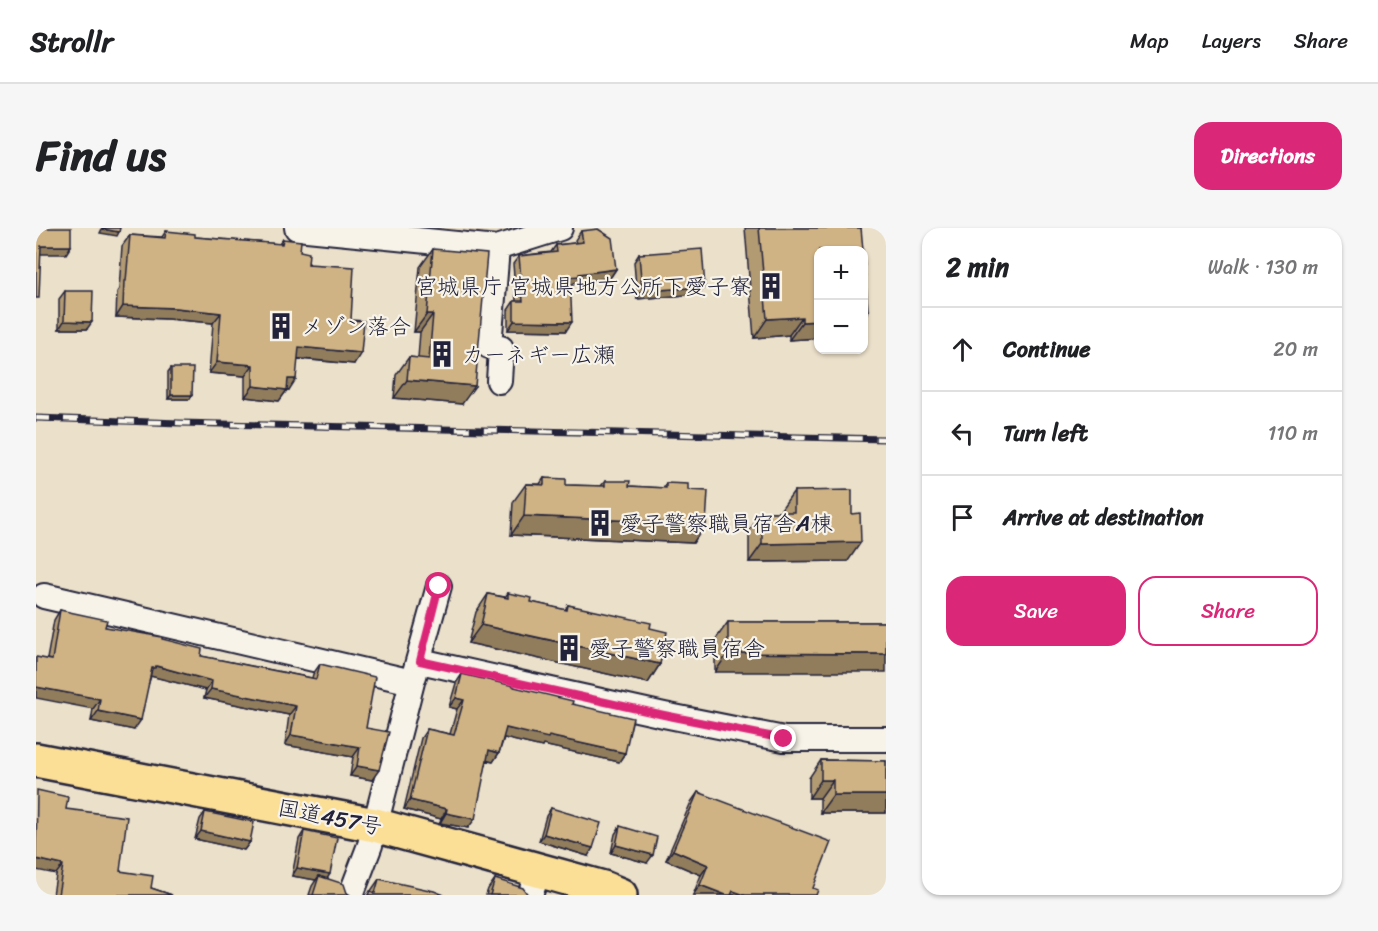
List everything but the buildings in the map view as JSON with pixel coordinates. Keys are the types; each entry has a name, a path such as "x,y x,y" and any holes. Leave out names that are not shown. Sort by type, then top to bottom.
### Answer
{"highway":[{"name":"国道457号","path":"36,760 375,825 534,882 603,888 620,895"}],"street":[{"path":"297,228 497,248 560,228"},
{"path":"497,248 489,346 501,348 500,381"},
{"path":"351,895 370,845 439,586"},
{"path":"44,596 416,671 784,739 886,739"}],"railway":[{"path":"36,418 886,439"}],"place":[{"name":"宮城県庁 宮城県地方公所下愛子寮","path":"771,286"},
{"name":"メゾン落合","path":"281,326"},
{"name":"カーネギー広瀬","path":"442,354"},
{"name":"愛子警察職員宿舎A棟","path":"600,523"},
{"name":"愛子警察職員宿舎","path":"569,648"}],"route":[{"path":"439,586 420,661 784,739"}]}
